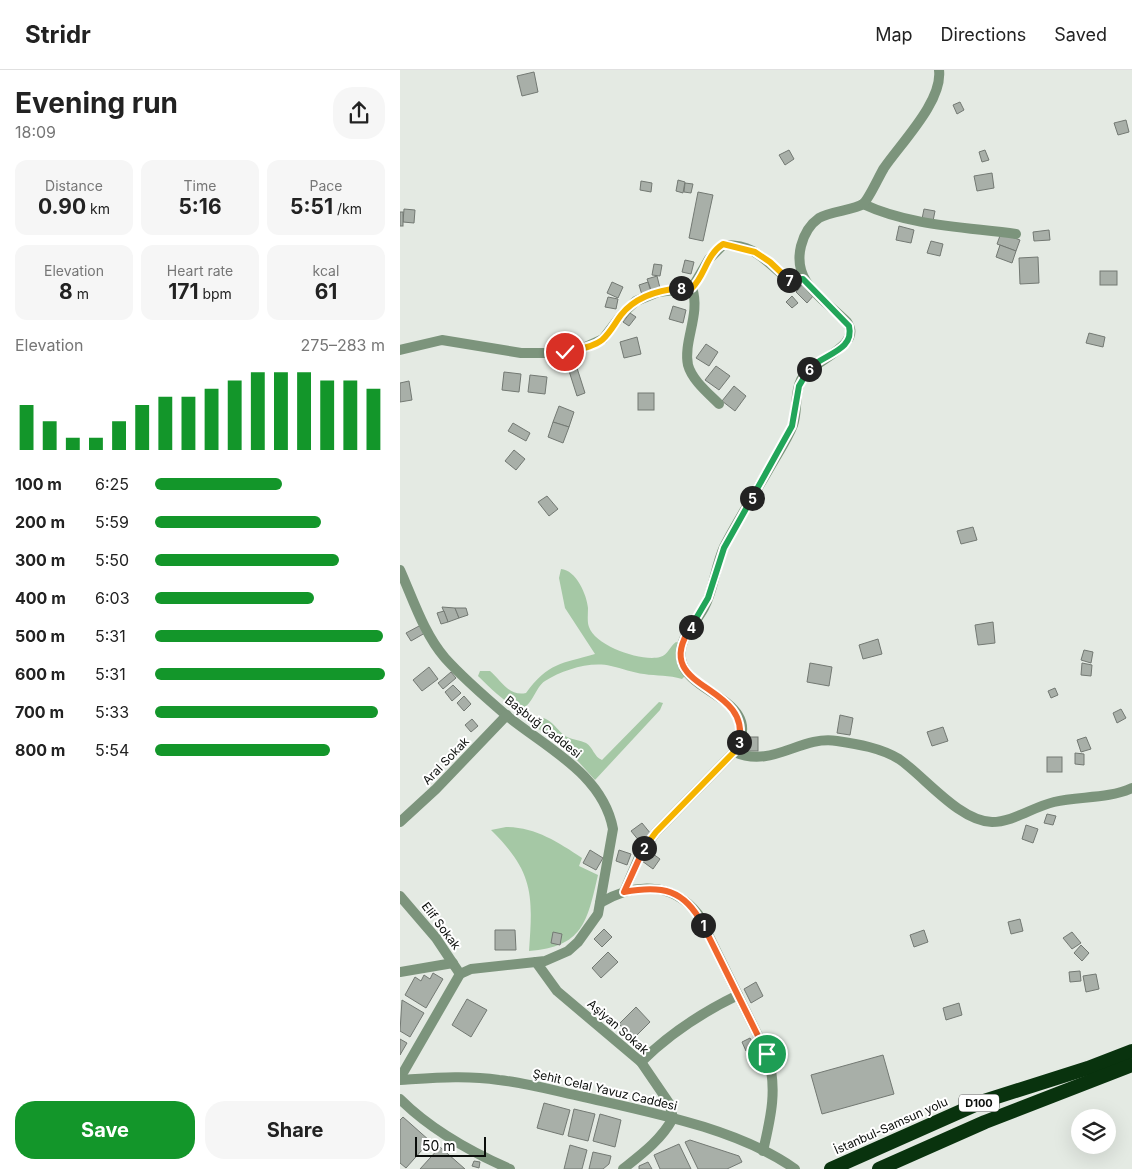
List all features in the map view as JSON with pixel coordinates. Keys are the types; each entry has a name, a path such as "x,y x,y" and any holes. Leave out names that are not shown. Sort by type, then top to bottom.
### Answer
{"highway":[{"name":"İstanbul-Samsun yolu","path":"831,1169 984,1101 1088,1068 1132,1051"},
{"name":"D100","path":"879,1169 986,1122 1132,1065"}],"street":[{"path":"863,204 885,167 930,103 938,86 938,70"},
{"path":"624,892 640,854 656,832 734,752 741,733 739,716 727,703 688,673 681,660 681,649 686,635 708,598 724,548 792,426 801,380 812,366 844,346 850,338 847,322 803,279 798,262 801,244 807,229 826,215 863,204 884,213 928,223 1016,234"},
{"path":"719,404 700,384 688,364 695,304 692,288 709,259 723,244 755,252 770,262 788,279 803,279"},
{"path":"400,350 442,340 521,353 561,353 583,348 603,339 622,314 636,301 658,292 692,288"},
{"name":"Başbuğ Caddesi","path":"400,570 437,648 455,669 507,716 576,768 597,794 610,816 612,839 600,903 593,923 578,942 557,956 536,962 471,969 460,974"},
{"name":"Aral Sokak","path":"400,822 436,789 507,716"},
{"path":"734,752 758,758 831,740 862,745 898,759 966,813 991,822 1003,821 1054,802 1104,796 1132,788"},
{"path":"600,903 624,892 649,888 662,889 678,896 692,906 738,995 772,1069 774,1092 763,1150"},
{"name":"Elif Sokak","path":"400,896 426,925 460,974"},
{"name":"Aşiyan Sokak","path":"536,962 557,991 641,1062 669,1104 673,1118"},
{"path":"400,972 453,963"},
{"path":"400,1079 460,974"},
{"path":"641,1062 678,1029 699,1015 738,995"},
{"name":"Şehit Celal Yavuz Caddesi","path":"400,1079 451,1077 498,1080 673,1118 763,1150 794,1168"},
{"path":"400,1099 419,1115 466,1147 510,1169"},
{"path":"623,1169 651,1146 673,1118"}],"green space":[{"path":"561,569 566,570 576,578 583,590 588,608 589,627 593,634 609,646 631,655 642,657 663,656 676,642 679,643 685,676 682,679 640,673 611,666 594,665 568,670 545,681 528,705 524,707 516,707 498,695 478,676 480,671 490,671 506,687 520,694 526,693 542,675 556,666 595,654 565,608 559,578"},
{"path":"659,702 663,703 660,710 595,780 567,749 530,723 535,718 549,721 567,737 586,743 597,757 602,760"},
{"path":"506,827 527,830 546,836 582,858 579,866 598,875 586,919 572,938 561,944 547,949 529,951 531,914 528,885 516,859 491,830"}],"building":[{"path":"534,72 538,92 522,96 517,76"},
{"path":"960,102 964,110 957,114 953,105"},
{"path":"1126,120 1129,132 1118,135 1114,123"},
{"path":"789,150 794,159 785,165 779,155"},
{"path":"985,150 989,160 982,162 979,152"},
{"path":"992,173 994,188 977,191 974,176"},
{"path":"678,180 685,182 683,193 676,191"},
{"path":"641,181 652,183 651,192 640,190"},
{"path":"685,183 693,184 691,193 684,192"},
{"path":"698,192 713,195 703,241 689,238"},
{"path":"404,209 415,210 414,223 403,222"},
{"path":"924,209 935,211 933,221 922,219"},
{"path":"400,212 403,212 403,226 400,226"},
{"path":"899,226 914,230 911,243 896,240"},
{"path":"1049,230 1050,240 1034,241 1033,232"},
{"path":"1001,233 1020,240 1016,251 997,244"},
{"path":"931,241 943,244 940,256 927,253"},
{"path":"1000,245 1016,251 1012,263 996,257"},
{"path":"1038,257 1039,283 1020,284 1019,258"},
{"path":"685,260 694,262 691,274 682,272"},
{"path":"654,264 662,265 660,276 652,275"},
{"path":"1100,271 1117,271 1117,285 1100,285"},
{"path":"657,276 660,288 651,290 647,279"},
{"path":"612,282 623,287 618,298 607,293"},
{"path":"648,282 651,292 642,295 639,285"},
{"path":"803,284 814,295 807,303 796,292"},
{"path":"792,296 798,303 792,308 786,302"},
{"path":"608,297 618,299 616,309 605,307"},
{"path":"673,306 686,310 683,323 669,319"},
{"path":"630,313 636,317 629,326 623,322"},
{"path":"1089,333 1105,337 1103,347 1086,343"},
{"path":"637,337 641,354 624,358 620,342"},
{"path":"706,344 718,352 709,366 696,358"},
{"path":"716,366 730,376 719,390 705,380"},
{"path":"577,368 585,393 577,396 569,371"},
{"path":"504,372 521,374 519,392 502,390"},
{"path":"530,375 547,377 545,394 528,392"},
{"path":"409,381 412,400 400,402 400,383"},
{"path":"734,386 746,396 735,411 722,401"},
{"path":"638,393 654,393 654,410 638,410"},
{"path":"559,406 574,412 569,427 553,422"},
{"path":"553,422 569,427 563,443 548,437"},
{"path":"513,423 530,433 526,441 508,431"},
{"path":"514,450 525,459 516,470 505,461"},
{"path":"547,496 558,509 549,516 538,502"},
{"path":"973,527 977,540 961,544 957,531"},
{"path":"442,607 455,608 459,618 448,622"},
{"path":"455,608 466,608 468,615 459,618"},
{"path":"444,611 448,622 441,624 437,613"},
{"path":"993,622 995,643 978,645 975,625"},
{"path":"421,625 425,633 411,641 406,633"},
{"path":"878,639 882,654 863,659 859,645"},
{"path":"1084,650 1093,652 1091,663 1081,660"},
{"path":"810,663 832,667 829,686 807,682"},
{"path":"1082,663 1092,665 1091,676 1081,675"},
{"path":"429,667 438,679 422,691 413,680"},
{"path":"451,672 456,678 443,689 438,683"},
{"path":"453,685 461,693 452,701 445,692"},
{"path":"1055,688 1058,695 1051,698 1048,691"},
{"path":"464,696 471,704 464,711 457,703"},
{"path":"1121,709 1126,718 1117,723 1113,713"},
{"path":"840,715 853,718 850,735 837,733"},
{"path":"472,719 478,726 471,732 465,725"},
{"path":"943,727 948,741 932,746 927,732"},
{"path":"746,737 758,737 758,751 746,751"},
{"path":"1086,737 1091,749 1081,752 1077,740"},
{"path":"1075,753 1084,754 1084,765 1075,764"},
{"path":"1047,757 1062,757 1062,772 1047,772"},
{"path":"1047,814 1056,816 1053,825 1044,823"},
{"path":"642,823 651,834 640,842 631,831"},
{"path":"1026,825 1038,829 1033,843 1022,839"},
{"path":"590,850 603,858 596,870 583,863"},
{"path":"619,850 631,854 627,865 616,861"},
{"path":"649,851 660,859 653,869 642,861"},
{"path":"1020,919 1023,931 1011,934 1008,922"},
{"path":"604,929 612,937 602,947 594,939"},
{"path":"495,930 515,930 516,950 495,950"},
{"path":"924,930 928,942 914,947 910,935"},
{"path":"553,932 562,934 560,945 551,943"},
{"path":"1072,932 1081,943 1072,949 1063,938"},
{"path":"1081,945 1089,953 1082,961 1074,953"},
{"path":"608,952 618,962 601,978 592,968"},
{"path":"1080,971 1081,981 1070,982 1069,972"},
{"path":"433,973 443,979 426,1008 405,995 415,977 421,981 424,975 430,979"},
{"path":"1096,974 1099,989 1086,992 1083,976"},
{"path":"756,982 763,996 751,1003 744,989"},
{"path":"467,999 487,1010 471,1037 452,1025"},
{"path":"402,1000 424,1013 410,1037 400,1031"},
{"path":"959,1003 962,1015 946,1020 943,1008"},
{"path":"636,1007 650,1022 633,1039 619,1024"},
{"path":"750,1038 755,1047 746,1051 742,1042"},
{"path":"400,1039 407,1043 400,1055"},
{"path":"883,1055 894,1094 822,1114 811,1075"},
{"path":"544,1103 570,1110 563,1135 537,1128"},
{"path":"574,1109 595,1114 588,1141 568,1136"},
{"path":"600,1114 621,1120 615,1147 593,1141"},
{"path":"403,1117 430,1141 406,1168 400,1163 400,1120"},
{"path":"690,1140 739,1156 742,1162 727,1169 698,1169 685,1142"},
{"path":"679,1144 691,1169 660,1169 654,1155"},
{"path":"570,1145 587,1150 582,1169 564,1169"},
{"path":"440,1147 465,1169 420,1169"},
{"path":"593,1152 611,1156 609,1164 603,1169 589,1169"},
{"path":"474,1161 480,1162 479,1168 472,1166"},
{"path":"648,1162 652,1169 639,1169 639,1166"}],"route":[{"path":"565,352 598,343 622,314 636,301 658,292 678,288 692,288 709,259 723,244 755,252 770,262 788,279 803,279 849,326 851,334 848,342 812,366 801,380 792,426 724,548 715,572 711,592 701,614 683,640 681,660 688,673 716,693 739,716 741,733 738,747 656,832 640,854 624,892 649,888 662,889 673,893 692,906 698,914 767,1054"}]}
